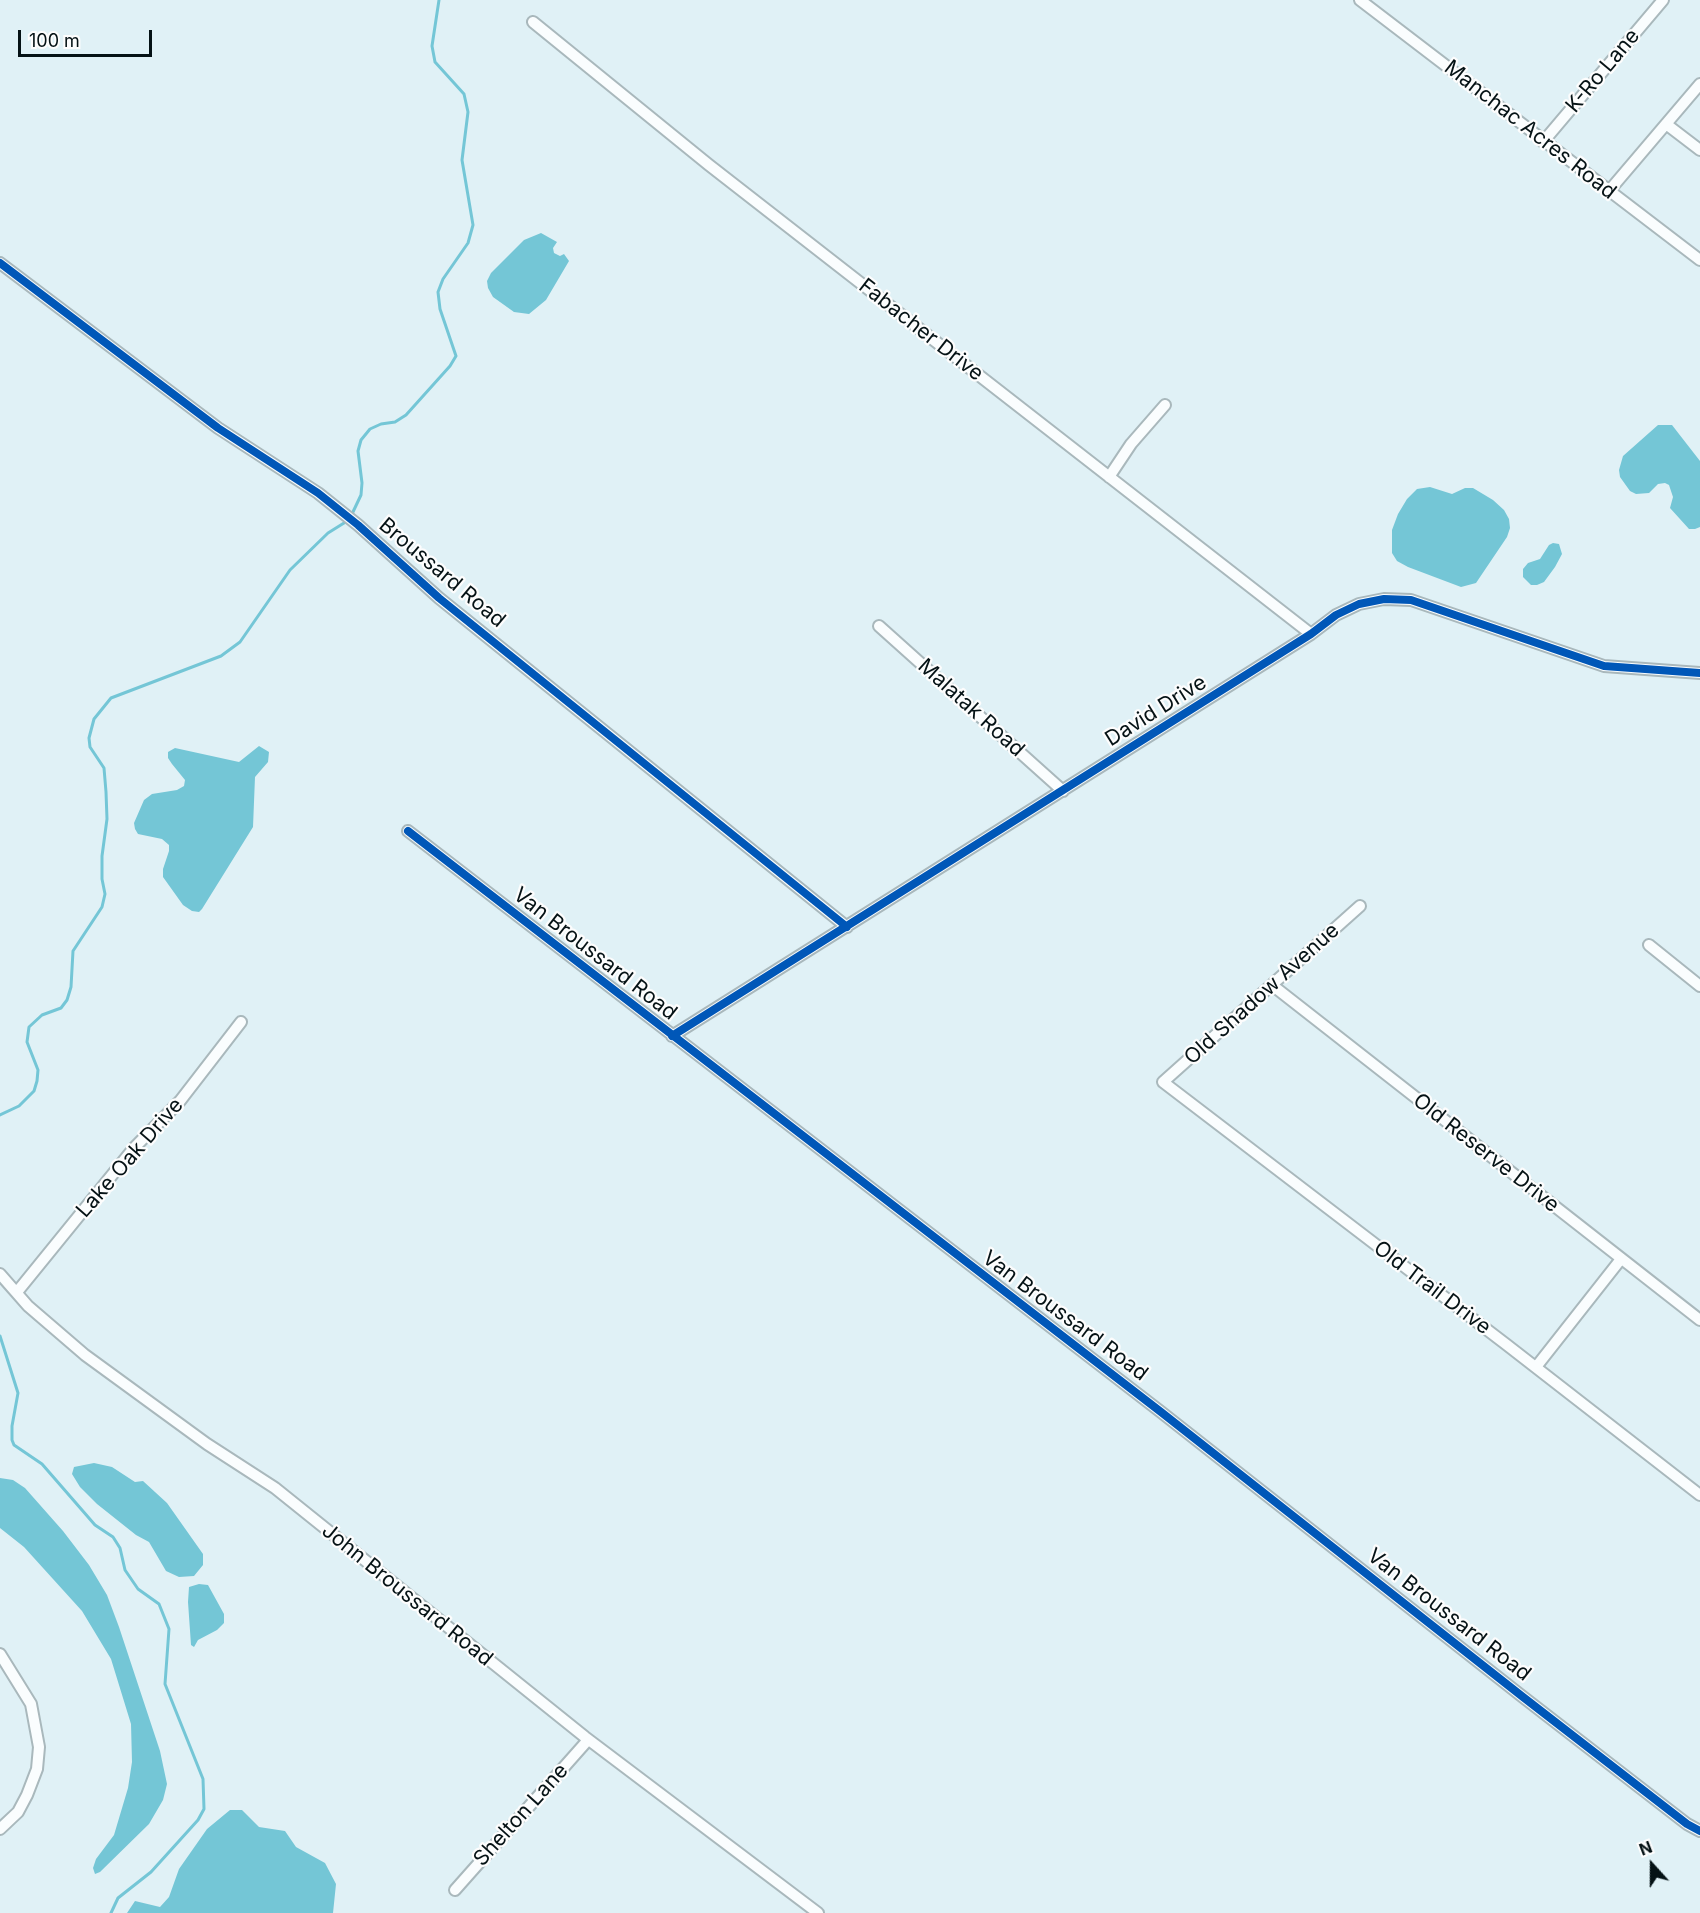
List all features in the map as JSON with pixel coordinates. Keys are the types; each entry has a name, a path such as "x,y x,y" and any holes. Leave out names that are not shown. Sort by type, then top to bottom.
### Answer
{"street":[{"name":"Manchac Acres Road","path":"1360,0 1700,260"},
{"name":"K-Ro Lane","path":"1543,141 1663,0"},
{"name":"Fabacher Drive","path":"533,22 709,165 1311,634"},
{"path":"1609,191 1700,84"},
{"path":"1666,124 1700,150"},
{"name":"Broussard Road","path":"0,263 218,428 300,481 358,525 439,598 848,927"},
{"path":"1110,477 1131,444 1165,405"},
{"name":"David Drive","path":"672,1036 1311,634 1336,615 1359,604 1400,598 1422,602 1604,666 1700,673"},
{"name":"Malatak Road","path":"879,626 1063,791"},
{"name":"Van Broussard Road","path":"408,831 1161,1412 1687,1824 1700,1831"},
{"name":"Old Shadow Avenue","path":"1163,1082 1360,906"},
{"path":"1649,945 1700,986"},
{"name":"Old Reserve Drive","path":"1272,985 1700,1320"},
{"name":"Lake Oak Drive","path":"17,1293 134,1148 180,1101 241,1022"},
{"name":"Old Trail Drive","path":"1163,1082 1700,1495"},
{"path":"1536,1367 1621,1259"},
{"name":"John Broussard Road","path":"0,1274 43,1320 85,1355 207,1444 275,1488 588,1740 818,1913"},
{"path":"0,1654 4,1668 31,1704 39,1747 38,1769 27,1795 18,1812 0,1829"},
{"name":"Shelton Lane","path":"455,1890 588,1740"}],"water":[{"path":"541,233 557,242 553,248 554,253 560,256 564,254 569,261 546,300 529,314 514,312 493,297 487,281 491,273 524,240"},
{"path":"1658,425 1672,425 1700,461 1700,527 1695,529 1689,529 1670,508 1673,497 1669,485 1658,484 1649,493 1636,494 1630,491 1620,477 1619,470 1623,456"},
{"path":"1430,487 1452,494 1465,488 1473,488 1493,500 1504,510 1509,519 1510,528 1507,537 1476,583 1461,587 1408,567 1397,561 1392,553 1392,530 1398,514 1407,499 1417,489"},
{"path":"1559,544 1562,554 1544,582 1531,585 1523,577 1523,569 1528,563 1540,559 1549,545"},
{"path":"259,746 269,752 268,762 255,777 253,827 202,909 199,912 192,911 183,905 163,877 169,845 162,839 138,834 134,823 144,800 152,794 177,790 184,786 185,780 168,758 168,752 175,748 239,762"},
{"path":"94,1463 112,1467 135,1482 143,1481 167,1503 203,1554 203,1565 194,1576 179,1577 166,1571 149,1542 136,1535 97,1504 80,1487 72,1474 74,1467"},
{"path":"0,1478 13,1480 25,1488 63,1531 89,1565 107,1595 160,1751 167,1784 163,1800 149,1824 100,1872 95,1874 93,1868 96,1859 114,1835 128,1788 132,1762 131,1724 111,1659 82,1611 24,1547 0,1528"},
{"path":"199,1584 208,1585 224,1614 224,1623 217,1630 198,1640 194,1647 191,1645 189,1587"},
{"path":"230,1810 242,1810 259,1827 285,1831 296,1847 325,1863 336,1884 333,1913 127,1913 135,1901 160,1907 169,1897 179,1869 207,1829"}],"waterway":[{"path":"0,1115 19,1106 34,1091 38,1070 27,1042 29,1027 42,1015 61,1008 67,1000 71,987 73,951 102,907 105,894 102,879 102,856 107,819 106,792 104,768 90,747 89,738 94,719 111,698 221,656 240,642 290,570 328,533 344,523 352,514 361,495 362,483 358,451 361,440 370,429 381,424 395,422 406,415 450,366 456,356 440,309 438,292 443,279 468,243 473,225 462,160 468,112 464,94 435,62 432,46 439,0"},
{"path":"0,1336 18,1393 12,1426 14,1445 42,1464 95,1525 113,1537 120,1548 125,1570 138,1589 159,1604 169,1629 165,1684 203,1779 204,1809 198,1820 151,1872 118,1898 111,1913"}],"cycle path":[{"path":"0,263 218,428 318,493 358,525 439,598 847,927"},
{"path":"672,1036 1311,634 1336,615 1359,604 1384,599 1411,600 1604,666 1700,673"},
{"path":"408,831 1161,1412 1687,1824 1700,1831"}]}
